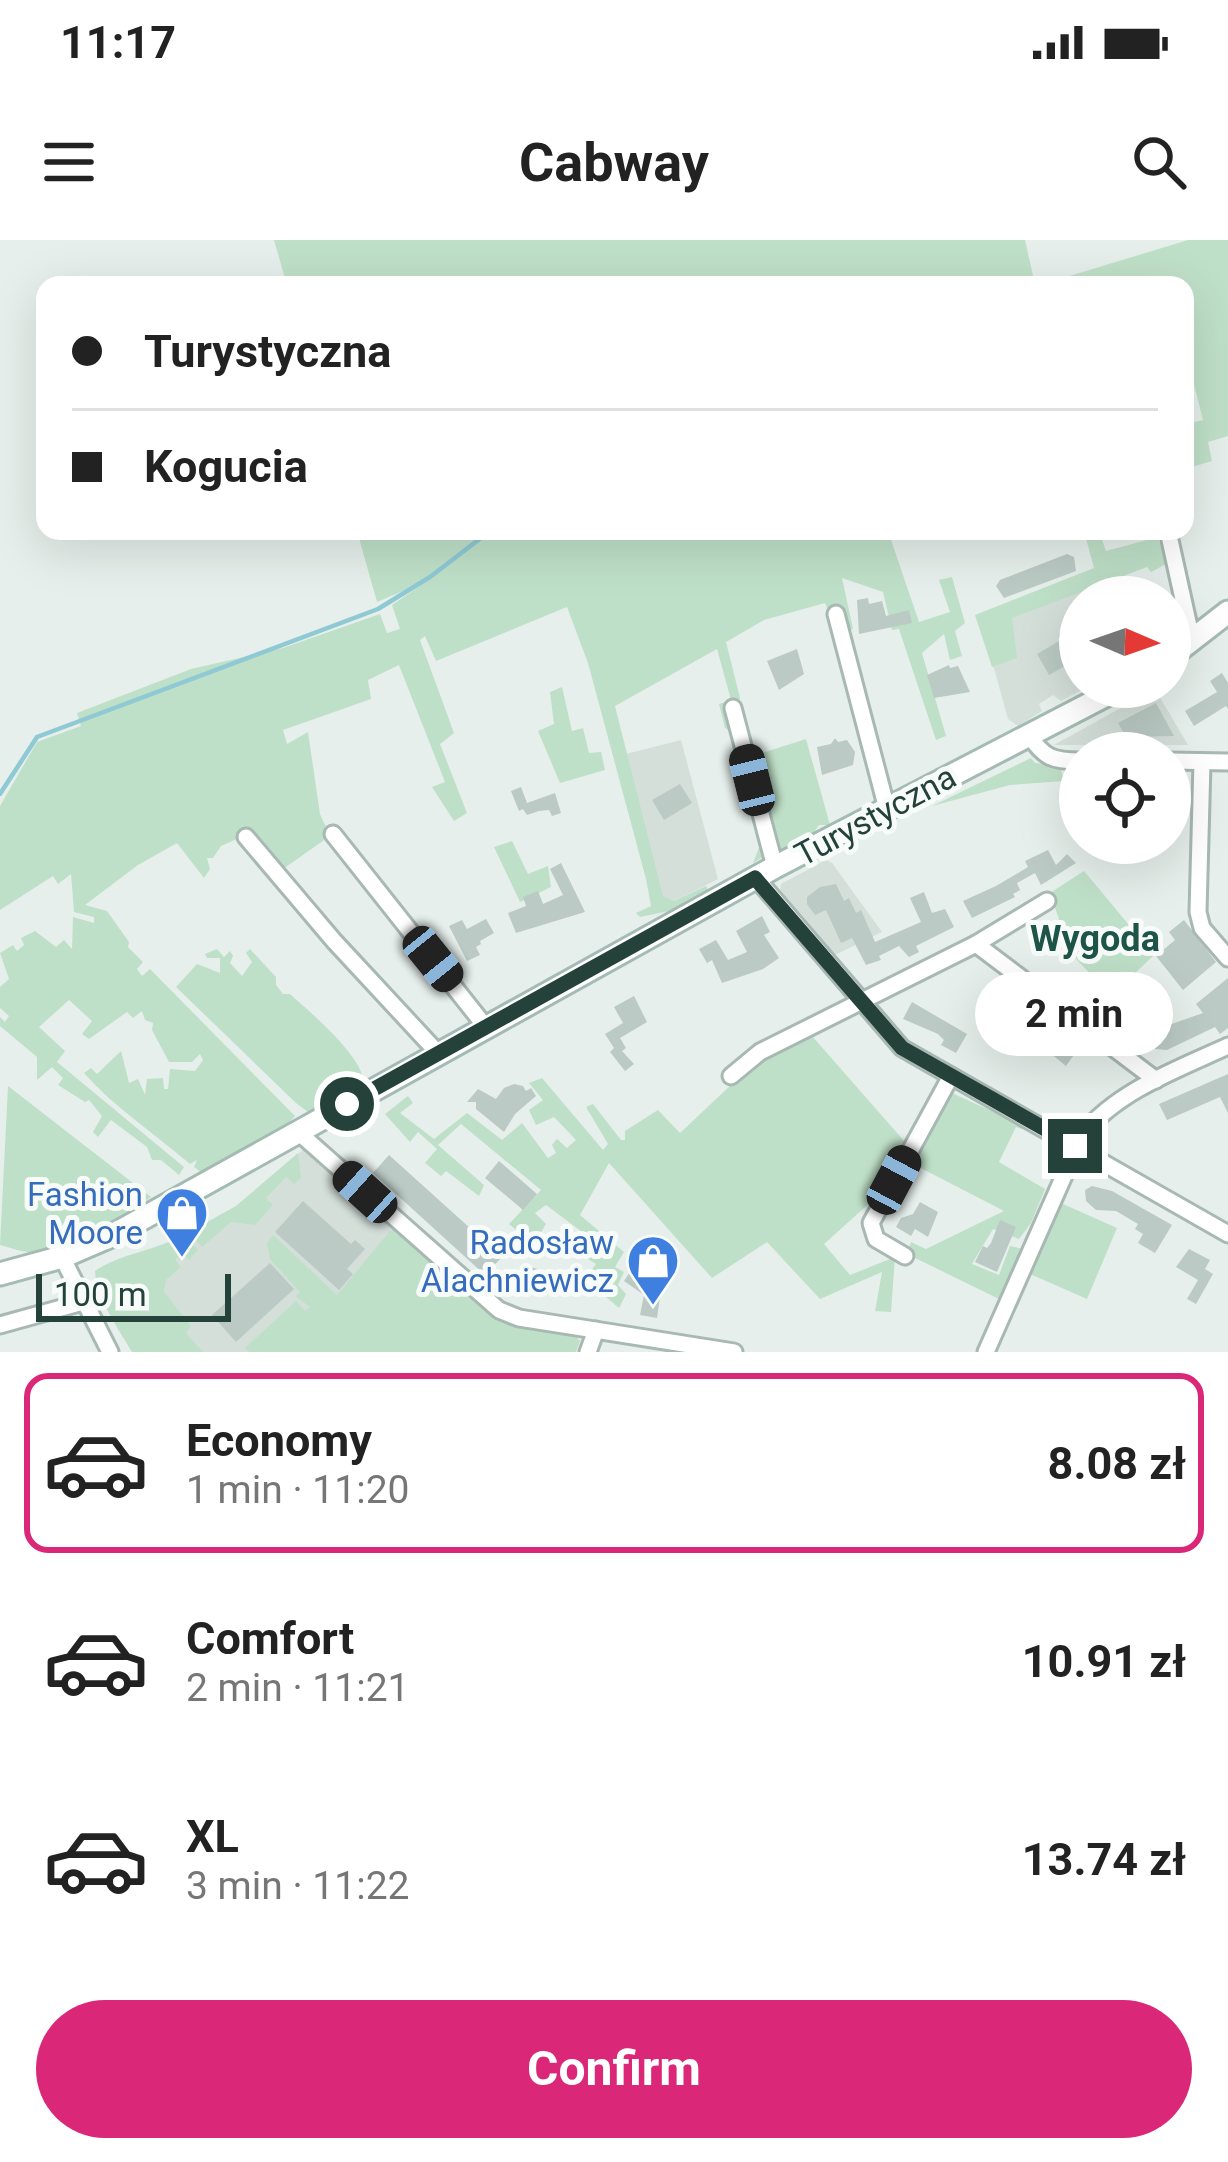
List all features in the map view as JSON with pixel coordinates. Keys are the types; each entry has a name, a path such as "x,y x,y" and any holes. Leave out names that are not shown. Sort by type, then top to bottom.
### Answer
{"main road":[{"path":"1192,640 1228,612"},
{"name":"Turystyczna","path":"0,1274 62,1257 113,1235 485,1025 1081,708"}],"street":[{"path":"1170,540 1192,640"},
{"path":"836,614 886,809"},
{"path":"733,708 765,873 858,1000 902,1048 1228,1234"},
{"path":"1029,735 1049,759 1059,760"},
{"path":"1191,762 1228,761"},
{"path":"1202,762 1198,912 1202,928 1228,958"},
{"path":"333,834 485,1025"},
{"path":"246,837 437,1052"},
{"path":"731,1076 760,1052 976,944 1048,901"},
{"path":"976,944 1156,1080"},
{"path":"986,1352 1075,1146 1105,1111 1228,1046"},
{"path":"904,1256 876,1239 871,1223 951,1076"},
{"path":"297,1131 499,1310 519,1318 734,1352"},
{"path":"62,1257 110,1352"},
{"path":"0,1325 83,1302"},
{"path":"588,1352 596,1330"}],"shaded area":[{"path":"1105,568 1107,576 1083,576"},
{"path":"1059,585 1059,700 1053,695 1039,704 1042,711 1018,726 1008,719 979,614"},
{"path":"1121,708 1166,708 1180,732 1077,732"},
{"path":"681,740 718,879 674,901 663,897 626,754"},
{"path":"826,860 882,932 833,956 780,894 781,884"},
{"path":"305,1148 394,1230 315,1352 136,1352 102,1281 261,1194"}],"green space":[{"path":"274,240 1025,240 1033,276 284,276"},
{"path":"1188,240 1228,240 1228,436 1208,442 1212,461 1194,466 1194,422 1203,420 1194,385 1194,276 1070,276"},
{"path":"360,540 891,540 919,622 950,612 939,580 952,577 965,623 955,631 962,656 950,660 944,634 922,653 946,736 936,740 899,629 892,630 883,592 842,578 853,629 838,633 825,603 764,620 726,642 740,698 739,705 737,699 732,700 727,719 734,726 766,855 753,863 762,840 735,735 725,728 719,704 731,700 717,649 615,706 663,896 674,901 706,886 708,890 669,911 640,917 636,913 651,906 646,879 588,663 567,607 436,661 425,636 420,640 454,733 440,744 467,813 454,821 432,787 445,782 399,665 368,680 371,699 283,730 287,744 308,732 320,814 330,836 283,869 239,838 207,858 210,869 204,878 177,843 85,905 107,911 128,947 143,962 137,969 142,976 150,969 295,1116 286,1126 202,1173 194,1167 197,1160 190,1164 84,1073 91,1068 97,1074 121,1051 129,1083 138,1079 145,1095 147,1079 163,1078 164,1089 168,1089 170,1069 195,1071 203,1060 200,1054 192,1062 169,1062 153,1023 145,1020 142,1011 133,1018 127,1012 89,1039 82,1034 92,1021 69,1000 39,1027 65,1051 57,1062 184,1167 179,1175 161,1160 152,1160 147,1147 111,1120 98,1137 93,1132 102,1116 89,1100 58,1085 63,1078 52,1067 37,1080 37,1057 0,1026 0,1017 5,1022 9,1016 0,1008 0,987 9,979 0,953 13,945 17,951 24,945 21,938 35,931 56,947 64,940 72,949 73,917 94,923 94,917 74,912 71,874 58,884 53,876 0,910 0,806 37,742 81,726 77,713 191,669 283,648 380,614 387,633 400,629 392,605 427,581 377,602"},
{"path":"1086,540 1102,540 1106,551 1159,540 1166,564 1151,572 1147,567 1123,576 1074,576 1094,568"},
{"path":"1059,582 1059,600 1012,618 1017,658 992,667 975,615"},
{"path":"562,687 572,731 583,728 589,753 601,752 605,770 560,783 538,731 554,724 550,692"},
{"path":"806,739 830,825 819,825 812,835 775,851 753,756"},
{"path":"1031,758 1035,763 1059,766 1059,781 1010,785 932,806"},
{"path":"512,841 528,874 548,866 551,887 520,902 494,847"},
{"path":"1084,871 1154,955 1111,996 1049,930 1059,919 1050,893"},
{"path":"217,949 224,957 230,951 230,963 242,976 252,962 246,953 250,949 276,977 283,994 290,994 344,1047 363,1080 308,1112 296,1103 176,987 197,964 220,973 220,958 205,954"},
{"path":"824,1023 827,1028 812,1036 905,1142 873,1200 824,1244 850,1275 895,1257 891,1312 875,1311 882,1272 820,1299 767,1242 712,1278 609,1163 580,1215 624,1252 615,1267 624,1272 618,1285 626,1294 619,1308 585,1279 596,1264 583,1256 593,1240 546,1205 535,1213 546,1224 540,1234 555,1248 548,1257 509,1224 541,1190 461,1124 438,1145 484,1185 479,1196 446,1171 441,1176 425,1163 437,1149 418,1132 410,1142 385,1114 408,1096 413,1103 400,1113 434,1139 467,1113 502,1140 522,1123 548,1158 556,1153 552,1145 557,1139 567,1148 576,1140 554,1117 536,1125 529,1110 543,1100 529,1083 542,1078 603,1150 608,1144 586,1107 593,1104 621,1140 625,1140 625,1131 658,1110 680,1133 732,1084 724,1073 731,1079 762,1056"},
{"path":"8,1086 151,1197 97,1231 53,1249 29,1252 0,1245"},
{"path":"952,1093 1024,1126 1016,1127 999,1162 1045,1189 1019,1239 993,1229 972,1264 999,1275 1010,1246 1023,1249 1001,1300 907,1254 911,1242 926,1249 1004,1211 915,1165 892,1205 889,1202 946,1095"},
{"path":"298,1153 301,1178 294,1184 286,1177 266,1198 273,1205 255,1225 231,1222 202,1247 189,1232 236,1206"},
{"path":"1061,1203 1117,1228 1087,1299 1030,1274"},
{"path":"395,1229 503,1318 571,1331 580,1341 576,1352 249,1352 245,1348 296,1301 305,1311 310,1307 296,1297 300,1292 270,1259 267,1243 273,1235 337,1295"},
{"path":"184,1235 198,1250 189,1260 182,1253 175,1260 181,1267 166,1280 164,1292 191,1326 186,1333 203,1352 132,1352 103,1302 95,1271"}],"building":[{"path":"1067,554 1074,557 1076,571 1004,598 996,586 1000,580"},
{"path":"868,598 869,604 882,601 886,616 909,610 912,623 859,634 857,600"},
{"path":"1059,641 1059,669 1049,675 1037,654"},
{"path":"797,649 804,674 779,690 767,661"},
{"path":"958,666 970,692 934,698 927,675"},
{"path":"1222,673 1228,683 1228,709 1194,726 1185,711 1217,692 1210,681"},
{"path":"1146,708 1159,708 1172,732 1123,732 1118,723"},
{"path":"835,738 847,740 855,752 853,765 822,775 817,747"},
{"path":"680,784 692,803 664,820 652,800"},
{"path":"521,787 527,803 555,793 561,813 552,816 549,810 527,815 519,811 511,791"},
{"path":"1048,850 1056,865 1074,864 1041,885 1035,873 1017,883 1020,890 1015,897 972,918 963,901 1028,867 1025,861"},
{"path":"561,863 585,912 516,933 508,913 526,906 523,897 538,891 543,904 563,895 550,869"},
{"path":"836,884 844,901 849,898 856,913 861,910 875,942 921,922 910,898 924,892 932,913 945,909 954,927 916,946 919,952 909,957 899,946 866,965 852,938 841,943 826,910 815,915 807,904 807,897 820,887"},
{"path":"762,916 770,932 764,935 779,958 763,969 722,983 712,960 707,963 699,949 716,940 728,960 747,952 736,931"},
{"path":"486,919 494,933 476,947 480,955 467,961 449,926 462,920 467,929"},
{"path":"1184,920 1216,962 1183,990 1156,956 1175,940 1169,932"},
{"path":"1228,978 1228,1028 1220,1034 1215,1027 1167,1050 1155,1049 1145,1041 1158,1023 1163,1027 1203,1013 1196,1004"},
{"path":"997,987 1076,1052 1066,1066 1005,1017 1002,1021 988,1010 985,1002"},
{"path":"634,996 647,1022 620,1038 626,1048 622,1051 634,1064 625,1071 610,1052 614,1048 605,1034 623,1023 614,1007"},
{"path":"912,1002 967,1034 956,1053 941,1045 944,1040 938,1034 903,1019"},
{"path":"1228,1074 1228,1113 1220,1097 1167,1120 1159,1104"},
{"path":"514,1084 526,1091 531,1088 536,1096 515,1114 504,1132 476,1109 476,1102 467,1102 478,1089 496,1099"},
{"path":"389,1155 502,1257 485,1275 373,1173"},
{"path":"499,1161 537,1194 523,1210 485,1178"},
{"path":"1092,1186 1112,1191 1172,1225 1155,1253 1138,1243 1143,1234 1135,1229 1138,1224 1116,1211 1096,1210 1086,1201 1085,1190"},
{"path":"303,1201 351,1244 355,1240 365,1249 347,1269 353,1274 339,1290 275,1232"},
{"path":"920,1202 938,1212 928,1237 915,1229 911,1236 896,1227"},
{"path":"1000,1220 1016,1227 997,1272 975,1262 983,1246 991,1243"},
{"path":"1189,1249 1210,1260 1205,1269 1213,1274 1196,1304 1187,1299 1198,1280 1176,1267"},
{"path":"270,1263 294,1289 236,1342 212,1315"},
{"path":"634,1266 654,1289 661,1290 657,1318 640,1315 644,1295 624,1281"},
{"path":"529,1267 566,1275 562,1293 525,1285"}],"waterway":[{"path":"0,794 37,737 378,609 478,540"}],"place":[{"name":"Fashion Moore","path":"182,1259"},
{"name":"Radosław Alachniewicz","path":"653,1307"}],"district":[{"name":"Wygoda","path":"1095,938"}],"route":[{"path":"347,1104 755,878 902,1048 1075,1146"}]}
